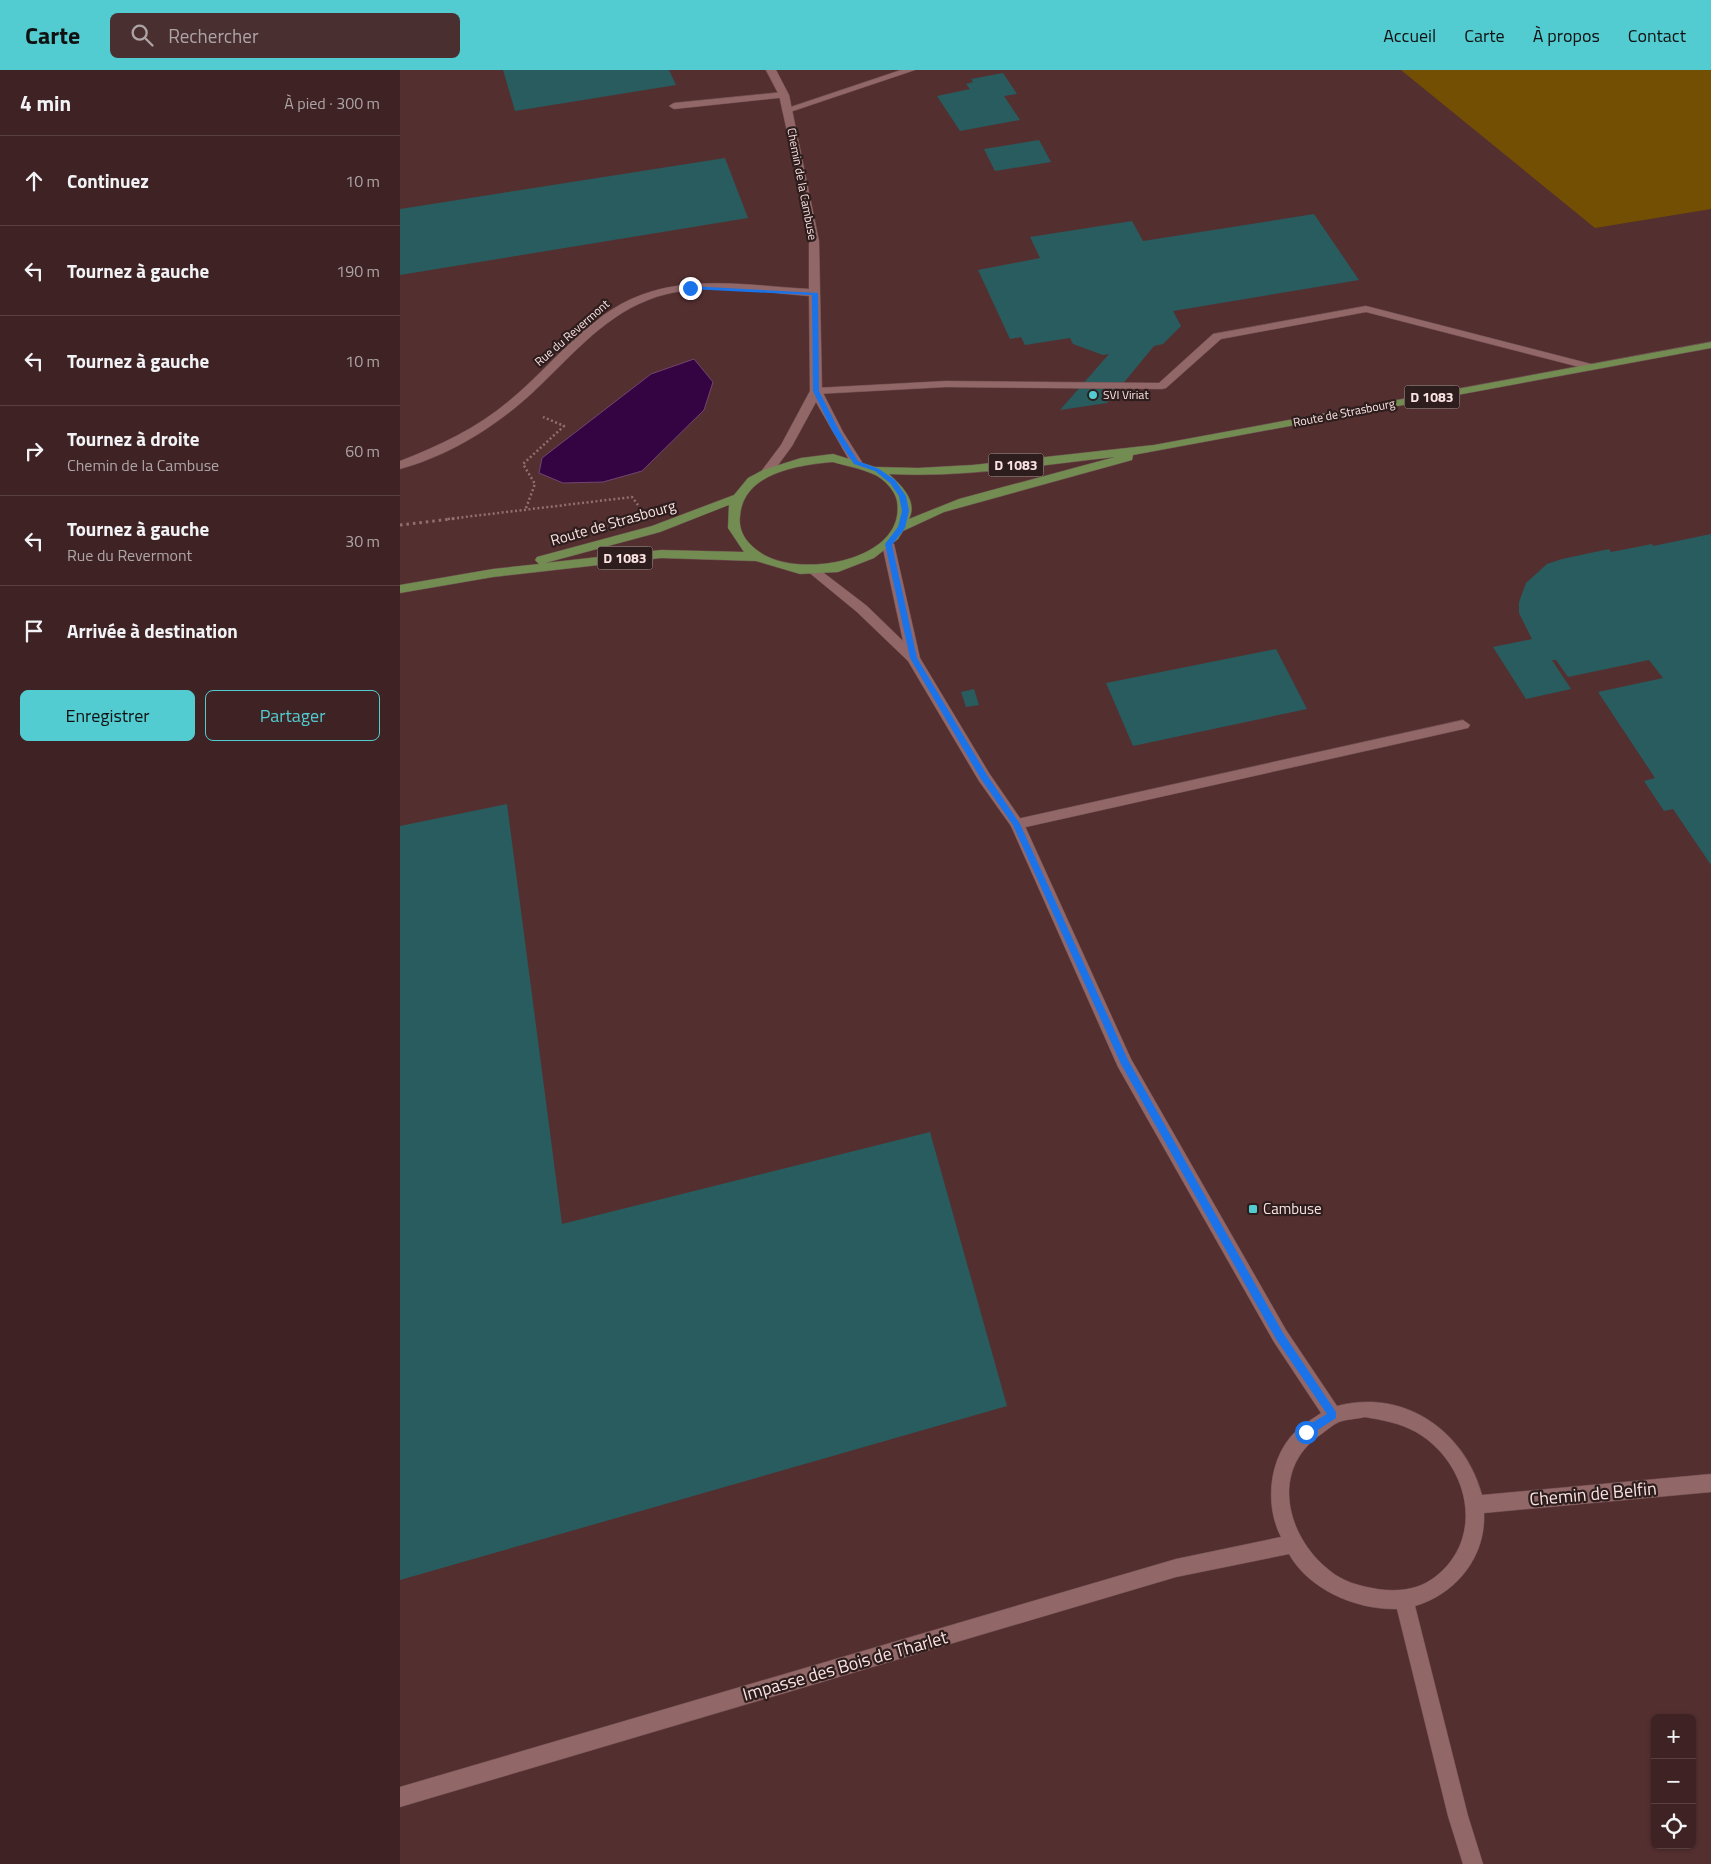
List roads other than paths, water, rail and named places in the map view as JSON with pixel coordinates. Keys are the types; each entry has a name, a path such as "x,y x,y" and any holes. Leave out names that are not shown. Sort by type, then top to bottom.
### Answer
{"main road":[{"name":"Route de Strasbourg","path":"877,470 918,472 972,469 1154,449 1711,345"},
{"name":"Route de Strasbourg","path":"902,528 938,510 963,502 1094,468 1154,449"},
{"path":"832,458 856,462 877,470 893,481 903,496 905,511 902,528 888,544 868,558 851,564 812,570 783,567 758,557 742,544 734,529 732,513 739,497 750,484 766,473 786,464 832,458"},
{"name":"Route de Strasbourg","path":"493,573 656,529 739,497"},
{"name":"Route de Strasbourg","path":"400,590 493,573 661,554 758,557"}],"street":[{"name":"Chemin de la Cambuse","path":"771,70 784,95 810,213 814,241 816,391 836,432 856,462"},
{"path":"787,110 910,70"},
{"path":"674,106 784,95"},
{"name":"Rue du Revermont","path":"400,465 461,439 512,404 602,323 643,298 690,288 815,293"},
{"path":"816,391 946,384 1162,386 1217,336 1366,309 1591,367"},
{"name":"Chemin de la Cambuse","path":"766,473 786,446 816,391"},
{"path":"888,544 913,658"},
{"path":"812,570 862,609 913,658 984,777 1017,824 1124,1062 1280,1336 1333,1415"},
{"path":"1017,824 1463,724"},
{"path":"1365,1409 1399,1414 1430,1430 1454,1454 1471,1484 1476,1505 1474,1538 1460,1568 1436,1589 1404,1600 1368,1600 1334,1587 1313,1572 1291,1544 1280,1510 1280,1478 1292,1448 1306,1432 1333,1415 1365,1409"},
{"name":"Chemin de Belfin","path":"1476,1505 1711,1483"},
{"name":"Impasse des Bois de Tharlet","path":"400,1797 1176,1568 1291,1544"},
{"path":"1404,1600 1458,1816 1473,1864"}],"place":[{"name":"SVI Viriat","path":"1093,395"},
{"name":"Cambuse","path":"1253,1209"}]}
